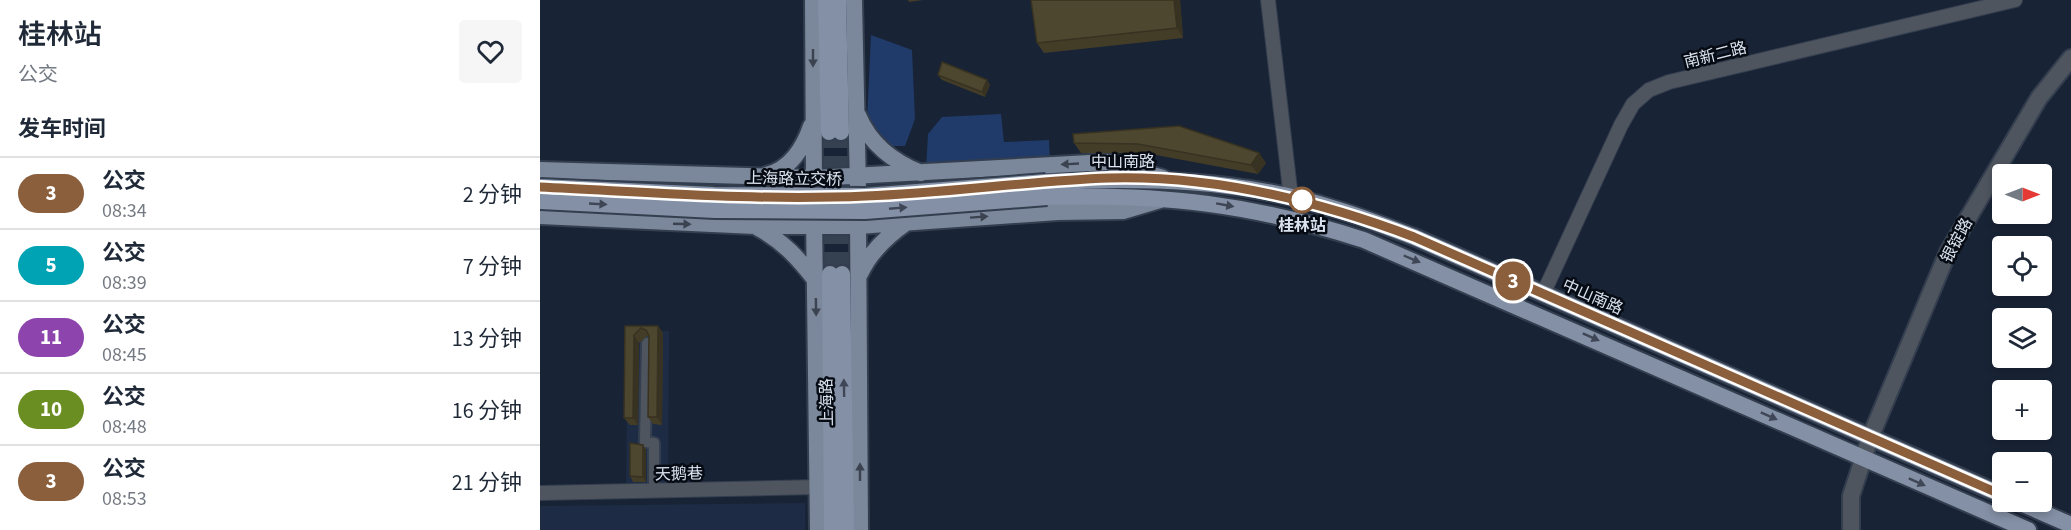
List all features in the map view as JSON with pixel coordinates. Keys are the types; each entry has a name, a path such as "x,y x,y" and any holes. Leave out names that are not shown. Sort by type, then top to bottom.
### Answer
{"highway":[{"path":"826,0 835,132 838,0"},
{"name":"中山南路","path":"1047,189 1111,178 1168,179 1222,185 1291,198 1371,221 1992,491"},
{"name":"上海路立交桥","path":"540,187 714,195 865,196 1047,189"},
{"name":"中山南路","path":"1047,189 1220,204 1291,218 1364,240 2028,530"},
{"name":"上海路立交桥","path":"540,201 715,210 865,211 1047,189"},
{"name":"上海路","path":"832,530 837,277"},
{"name":"上海路","path":"837,277 846,530"},
{"path":"2041,512 2071,525"}],"main road":[{"path":"813,0 814,227 837,277 860,530"},
{"path":"818,530 818,487 837,277 858,226 854,0"},
{"path":"856,111 862,126 883,152 902,165 924,174"},
{"path":"756,177 771,174 788,165 806,140 813,119"},
{"path":"540,170 814,178 924,174 1108,162 1168,179"},
{"path":"540,216 755,226 858,226 1058,212 1123,211 1167,198"},
{"path":"837,277 873,252 888,235 907,222"},
{"path":"755,226 776,237 800,260 837,277"}],"street":[{"path":"1268,0 1291,198"},
{"name":"南新二路","path":"1543,294 1621,125 1633,104 1650,90 1708,72 2015,0"},
{"name":"银锭路","path":"1851,530 1851,496 1870,438 1948,252 2039,98 2071,58"},
{"path":"647,343 645,442 654,442 654,491"},
{"name":"天鹅巷","path":"540,493 818,487"}],"shaded area":[{"path":"871,35 912,50 915,119 905,146 885,146 867,122"},
{"path":"1001,114 1004,142 1049,140 1050,161 926,169 928,134 942,117"},
{"path":"628,331 669,331 668,485 626,485"},
{"path":"805,503 805,530 540,530 540,506"}],"building":[{"path":"1031,0 1174,0 1177,28 1037,43"},
{"path":"942,62 987,80 982,92 938,75"},
{"path":"1179,126 1259,153 1251,165 1138,144 1074,143 1073,134"},
{"path":"625,326 658,326 657,417 648,417 649,336 646,330 641,328 634,335 633,418 624,418"},
{"path":"630,443 643,445 643,477 630,476"}],"tunnel":[{"path":"829,132 830,274"},
{"path":"841,132 842,274"}],"bus line":[{"name":"3","path":"540,187 714,195 865,196 1111,178 1168,179 1222,185 1291,198 1330,207 1414,237 1992,491"}],"place":[{"name":"桂林站","path":"1302,200"}]}
